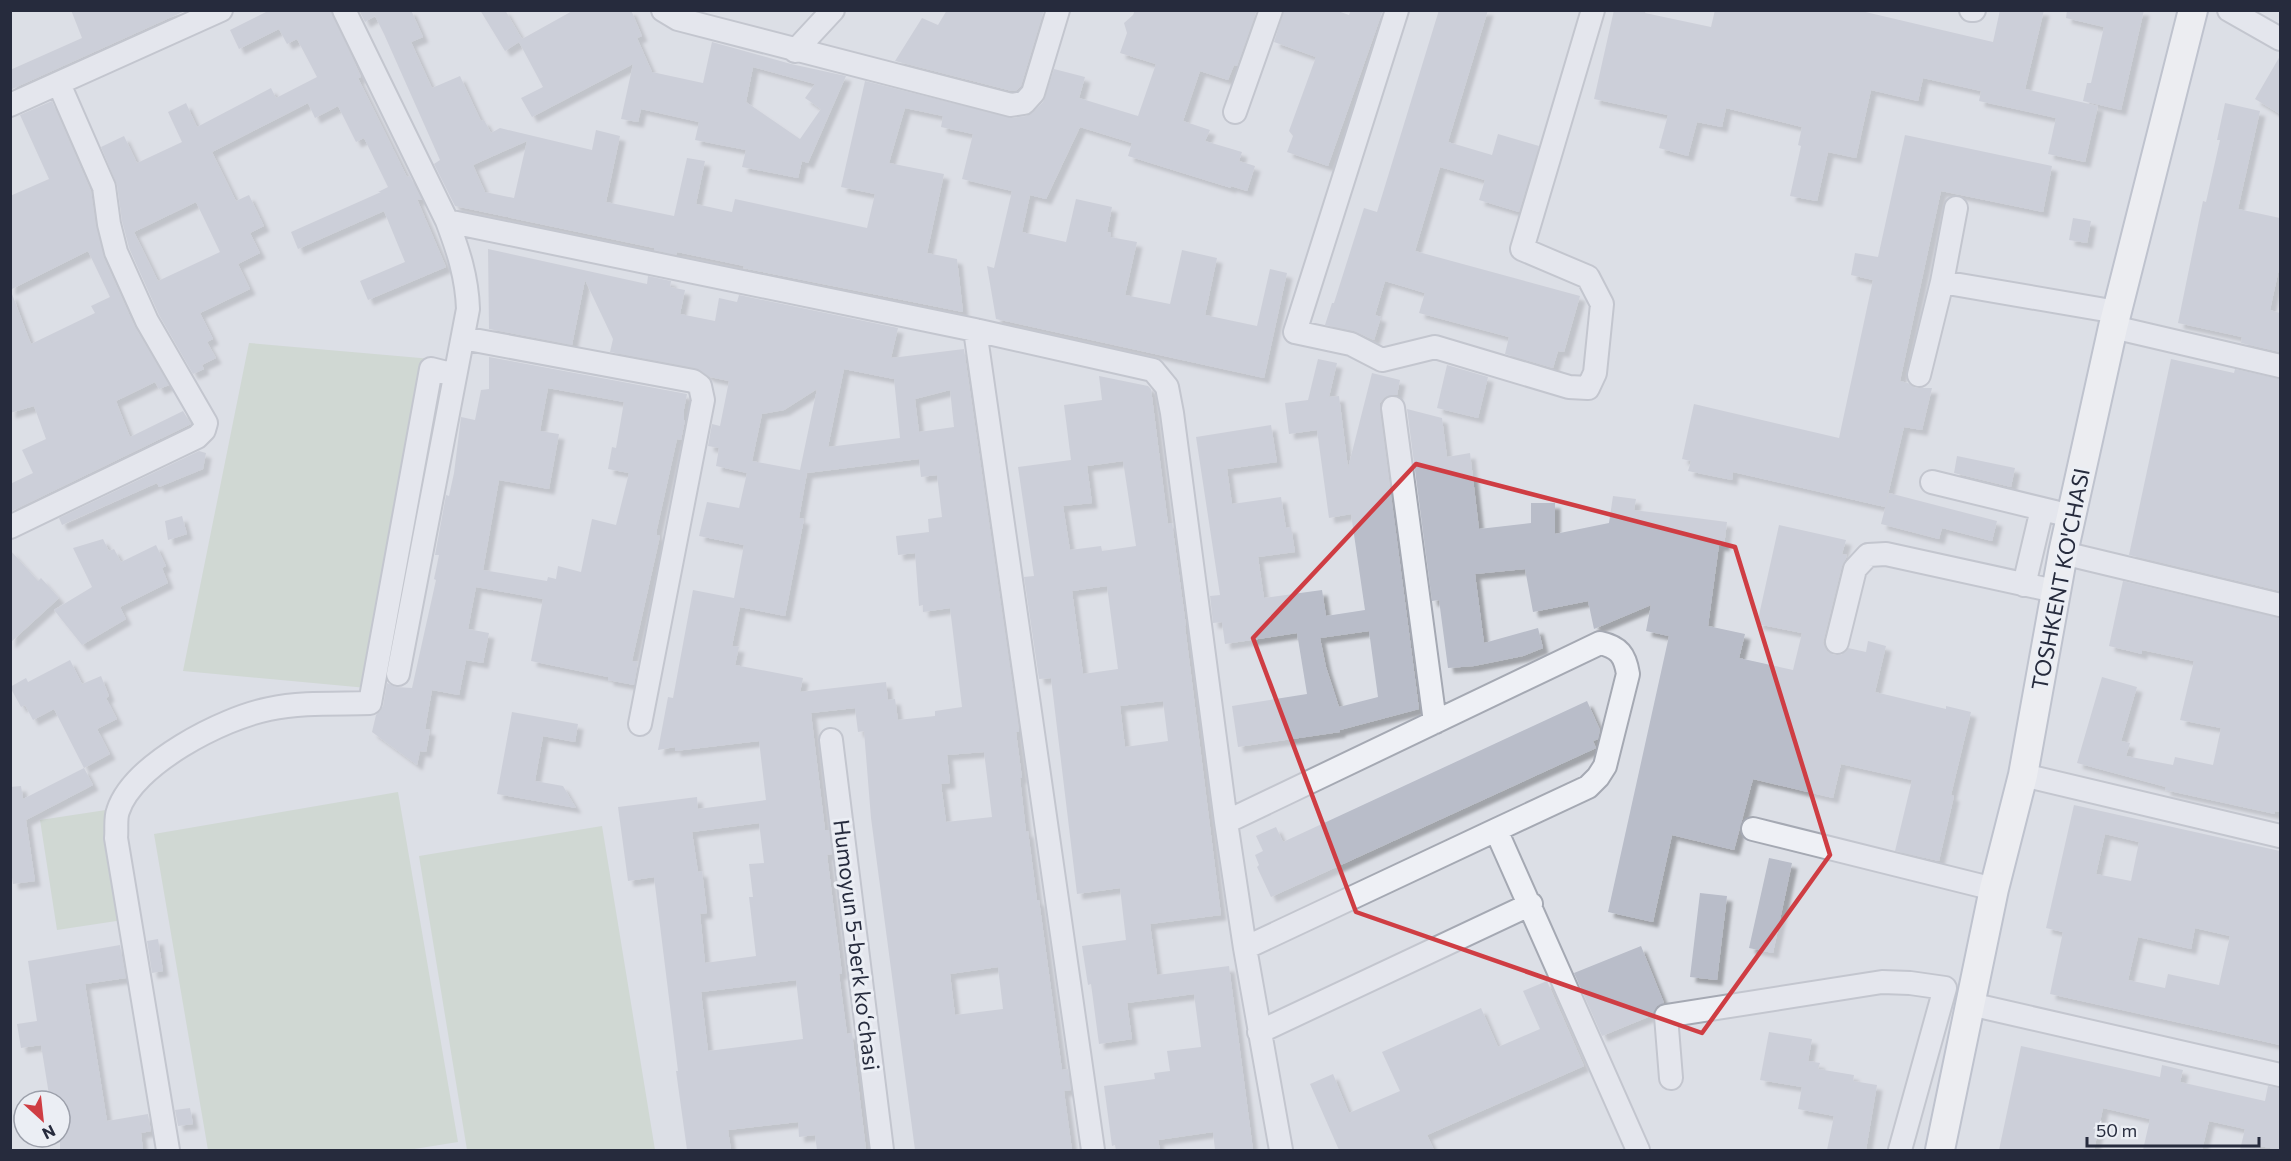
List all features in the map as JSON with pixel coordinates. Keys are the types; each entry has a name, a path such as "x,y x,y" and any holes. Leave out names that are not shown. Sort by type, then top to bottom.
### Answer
{"main road":[{"name":"TOSHKENT KO'CHASI","path":"1940,1150 1994,889 2023,775 2055,591 2071,516 2115,320 2193,10"}],"street":[{"path":"10,105 221,10"},
{"path":"344,10 447,221 460,257 467,287 468,309 463,338 398,674"},
{"path":"663,10 678,19 795,51 1011,105 1024,103 1033,93 1058,10"},
{"path":"795,51 833,10"},
{"path":"1235,112 1271,10"},
{"path":"1397,10 1295,332 1351,344 1382,360 1435,346 1569,387 1588,388 1595,373 1602,304 1588,277 1522,249 1593,10"},
{"path":"2229,10 2280,39"},
{"path":"10,527 197,437 204,430 206,423 147,321 116,252 109,224 104,187 58,84"},
{"path":"1919,375 1942,282 1956,208"},
{"path":"447,221 975,330 1153,370 1167,387 1226,822 1259,1032 1281,1150"},
{"path":"1942,282 2115,320 2280,366"},
{"path":"975,330 1093,1150"},
{"path":"463,338 693,381 700,386 703,400 640,724"},
{"path":"168,1150 116,838 117,812 130,787 166,756 198,736 233,720 268,709 314,704 370,703 431,369 455,375"},
{"path":"1393,408 1435,722"},
{"path":"1932,482 2071,516"},
{"path":"2024,585 2042,509"},
{"path":"2063,553 2280,605"},
{"path":"1837,642 1855,568 1868,555 1886,554 2055,591"},
{"path":"1226,822 1600,643 1612,646 1621,652 1626,660 1628,674 1605,766 1588,787 1245,948"},
{"name":"Humoyun 5-berk koʻchasi","path":"831,740 882,1150"},
{"path":"2023,775 2280,836"},
{"path":"1753,829 1994,889"},
{"path":"1496,830 1531,904 1638,1150"},
{"path":"1259,1032 1531,904"},
{"path":"1671,1078 1666,1016 1882,982 1910,982 1945,988 1900,1150"},
{"path":"1970,1004 2280,1075"}],"highlighted area":[{"path":"1416,464 1735,547 1830,855 1702,1033 1356,912 1253,638"}],"green space":[{"path":"249,343 432,359 367,688 183,671"},
{"path":"398,792 458,1142 408,1150 208,1150 154,834"},
{"path":"106,810 123,920 57,930 40,820"},
{"path":"602,826 655,1150 467,1150 419,856"}],"building":[{"path":"71,10 187,10 10,90 10,70 82,38"},
{"path":"270,10 331,10 361,77 358,78 407,177 410,176 422,200 417,199 446,267 368,300 360,281 405,262 384,211 298,249 291,232 388,187 364,138 356,142 338,106 315,118 308,103 212,152 236,201 249,195 264,226 250,233 260,253 238,264 250,289 200,313 213,339 207,342 216,358 202,365 204,369 193,374 159,315 129,248 122,221 117,185 101,147 124,136 137,163 182,142 168,112 186,103 197,127 271,88 276,98 317,77 297,39 287,44 279,29 239,49 230,30","holes":["196,202 220,252 158,281 134,232"]},
{"path":"359,10 411,10 423,37 411,42 432,88 460,76 481,121 484,120 491,133 500,128 592,150 596,130 620,136 606,202 674,216 687,158 705,161 696,204 732,212 735,199 867,228 875,194 841,187 865,81 1013,118 1026,116 1043,102 1054,69 1085,77 1079,98 1138,116 1156,64 1120,53 1127,33 1124,23 1135,10 1257,10 1237,66 1234,65 1228,80 1200,71 1183,121 1210,130 1205,141 1242,152 1239,161 1255,166 1247,191 1128,156 1132,143 1080,127 1046,199 1030,195 1022,232 1066,242 1076,199 1112,207 1107,232 1111,233 1110,237 1137,242 1125,295 1170,304 1182,250 1217,258 1205,315 1257,326 1270,269 1287,273 1264,378 996,319 987,266 994,268 1012,191 962,179 973,134 941,127 943,116 905,108 889,163 944,174 927,253 957,259 963,312 743,268 744,266 677,252 676,255 654,250 654,248 455,206 434,164 440,160 384,34 375,16 365,22","holes":["527,141 514,198 485,192 473,165"]},
{"path":"480,10 505,10 522,39 574,10 631,10 642,36 637,38 652,72 703,83 712,42 791,64 846,76 808,163 802,161 798,178 742,167 746,150 695,140 699,122 641,109 638,122 621,119 633,64 532,117 521,98 543,87 519,42 505,51","holes":["753,67 815,84 805,98 821,109 800,139 746,102"]},
{"path":"947,10 1044,10 1021,86 1017,90 1012,91 895,61 922,18 938,25"},
{"path":"1284,10 1335,10 1349,15 1351,10 1383,10 1328,166 1287,152 1293,136 1289,131 1316,57 1274,42"},
{"path":"1439,10 1488,10 1448,142 1492,155 1498,134 1539,146 1519,212 1479,200 1485,180 1440,167 1415,251 1580,296 1564,352 1558,351 1553,368 1505,354 1509,337 1419,313 1425,293 1385,281 1375,315 1381,317 1374,340 1354,331 1325,325 1364,208 1377,212"},
{"path":"1614,10 1646,10 1645,13 1711,27 1715,10 1857,10 1993,42 2000,10 2044,10 2025,89 2098,106 2085,162 2048,154 2056,118 1979,101 1981,91 1923,78 1918,101 1871,90 1856,158 1828,152 1817,201 1790,196 1801,146 1798,145 1802,127 1726,108 1722,127 1697,122 1688,156 1659,148 1668,115 1594,99"},
{"path":"2067,10 2144,10 2121,110 2083,101 2087,83 2091,83 2104,27 2066,18"},
{"path":"2280,56 2280,114 2255,99"},
{"path":"52,101 91,191 104,258 135,327 169,385 159,389 155,382 116,401 130,437 183,411 191,424 10,512 10,484 33,473 22,450 46,439 34,406 10,413 10,294 12,294 31,344 95,313 91,306 110,297 88,251 10,290 10,196 49,179 20,115"},
{"path":"2225,103 2260,111 2238,209 2280,218 2280,264 2270,310 2280,313 2280,352 2241,343 2242,337 2178,323 2203,201 2206,202 2220,140 2217,140"},
{"path":"1905,135 2052,166 2043,212 1941,191 1900,381 1916,388 1932,388 1922,430 1904,427 1885,507 1733,472 1732,480 1688,471 1691,461 1682,459 1694,404 1839,438 1873,280 1851,275 1855,253 1878,257"},
{"path":"2073,218 2091,221 2087,243 2069,240"},
{"path":"488,249 647,284 648,276 671,281 670,287 685,290 680,314 715,321 719,298 737,302 739,295 898,328 891,358 964,349 1018,722 1019,732 1016,732 1026,832 1028,831 1037,900 1039,900 1062,1070 1068,1069 1071,1090 1064,1091 1072,1150 915,1150 871,818 864,731 858,732 855,708 811,713 825,830 829,830 832,854 827,855 842,974 839,974 847,1034 852,1033 866,1150 817,1150 815,1135 799,1137 798,1122 728,1130 731,1150 687,1150 654,877 628,881 618,807 697,797 698,809 766,800 759,741 675,751 675,747 658,750 668,697 673,698 693,590 734,598 744,545 699,536 707,502 739,508 747,473 716,466 719,448 708,446 712,424 720,426 729,381 710,377 695,368 610,352 613,339 585,280 572,345 489,329","holes":["844,369 894,379 900,438 828,447","817,389 800,470 752,461 762,414 784,410","950,390 954,427 919,432 915,399","919,459 921,477 937,475 942,517 928,519 929,532 896,536 898,555 915,553 919,606 923,605 923,612 950,608 962,707 935,711 935,716 898,720 895,699 888,700 886,682 800,692 803,678 735,665 739,647 732,646 740,607 785,616 804,519 799,518 807,473","984,752 992,817 946,822 941,784 950,783 947,755","759,823 764,863 749,864 753,897 749,897 756,956 705,963 700,914 707,913 702,871 698,872 692,832","998,967 1003,1009 955,1015 950,974","796,980 803,1039 708,1051 701,992"]},
{"path":"489,357 687,394 684,409 685,420 681,440 677,439 657,529 657,535 660,536 632,661 638,662 634,685 608,680 608,677 531,661 543,599 476,587 468,629 489,633 483,663 466,660 459,695 432,690 425,729 430,730 426,752 420,751 417,765 372,732 376,715 383,706 387,683 396,687 412,688 436,580 434,579 439,555 435,555 446,495 449,496 454,473 461,417 475,420 481,390 489,389","holes":["548,388 624,402 616,448 612,447 608,469 629,473 616,525 592,519 581,572 558,566 556,579 548,577 547,581 483,570 499,480 549,489 559,434 540,431"]},
{"path":"1318,359 1337,363 1329,397 1339,396 1348,468 1372,373 1400,380 1397,395 1384,398 1380,403 1380,410 1419,709 1340,730 1340,732 1238,747 1232,706 1307,694 1297,633 1225,644 1222,622 1213,623 1210,596 1220,595 1196,437 1271,425 1277,462 1227,469 1232,504 1281,497 1286,528 1291,527 1295,552 1258,557 1264,598 1322,590 1326,616 1365,610 1351,514 1329,518 1317,430 1289,434 1285,403 1308,400","holes":["1369,631 1378,697 1339,707 1326,667 1320,638"]},
{"path":"2171,359 2234,373 2235,369 2280,379 2280,591 2129,555"},
{"path":"1447,365 1488,377 1478,418 1437,408"},
{"path":"1099,376 1148,386 1151,389 1168,524 1172,523 1186,626 1221,915 1150,924 1157,975 1229,966 1253,1150 1215,1150 1213,1132 1158,1140 1160,1150 1116,1150 1115,1145 1112,1146 1104,1086 1155,1079 1154,1073 1170,1071 1167,1051 1201,1047 1194,994 1127,1003 1132,1039 1099,1044 1091,984 1088,985 1082,946 1126,940 1120,888 1077,894 1051,678 1039,679 1024,577 1034,576 1018,467 1071,460 1064,405 1102,400","holes":["1123,461 1136,546 1102,551 1101,546 1070,550 1063,506 1092,503 1087,466","1107,586 1118,669 1083,674 1072,591","1163,701 1168,741 1125,747 1120,706"]},
{"path":"1407,409 1442,418 1447,457 1470,453 1479,529 1531,523 1531,503 1555,503 1555,534 1609,523 1613,496 1636,499 1634,510 1727,522 1724,546 1719,545 1708,626 1745,634 1739,658 1793,670 1802,633 1757,624 1779,525 1846,540 1842,554 1847,555 1842,566 1823,643 1827,651 1834,655 1841,655 1848,648 1866,652 1868,641 1886,646 1875,692 1946,709 1946,706 1971,712 1951,795 1954,796 1939,861 1895,851 1912,780 1841,764 1833,798 1753,779 1734,850 1672,835 1653,922 1608,912 1669,636 1646,631 1651,605 1594,629 1588,601 1533,612 1525,569 1475,574 1484,643 1538,628 1543,648 1523,656 1474,666 1448,668 1439,600 1432,601"},
{"path":"199,451 206,453 203,469 159,487 157,483 62,525 59,518"},
{"path":"1957,456 2015,468 2011,487 1954,473"},
{"path":"1889,493 1997,521 1992,541 1942,528 1939,539 1881,524"},
{"path":"182,516 187,534 168,540 165,521"},
{"path":"103,539 109,551 114,549 121,562 156,545 166,566 162,568 168,583 120,607 126,619 82,645 54,610 92,587 73,548"},
{"path":"10,550 38,581 41,578 59,598 10,643"},
{"path":"2123,581 2280,618 2280,812 2275,811 2275,814 2165,790 2166,787 2077,763 2102,677 2137,687 2121,741 2130,743 2126,756 2173,765 2175,757 2213,765 2221,728 2180,720 2194,661 2142,650 2142,654 2109,646"},
{"path":"70,660 82,684 101,676 109,696 106,698 117,719 97,729 110,754 84,768 54,709 33,720 25,705 21,707 10,687 26,678 28,682"},
{"path":"1587,701 1600,730 1598,739 1593,741 1596,748 1271,897 1257,867 1259,865 1255,855 1263,851 1256,836 1276,827 1283,842"},
{"path":"512,712 578,724 575,742 543,736 535,781 563,786 576,808 497,794"},
{"path":"84,768 93,785 26,820 35,881 13,884 10,865 10,787 21,786 23,799"},
{"path":"2074,805 2280,851 2280,1045 2050,994 2063,932 2046,928","holes":["2105,834 2139,842 2131,881 2096,874","2195,928 2230,936 2219,985 2168,974 2165,988 2128,980 2138,937 2191,949"]},
{"path":"1769,858 1792,863 1773,953 1749,948"},
{"path":"1700,893 1727,896 1717,980 1690,977"},
{"path":"158,939 163,971 152,973 147,941"},
{"path":"120,945 126,978 85,984 107,1121 148,1114 151,1131 141,1133 143,1150 60,1150 72,1149 72,1089 48,1089 41,1045 21,1048 17,1024 37,1021 28,961"},
{"path":"1641,946 1664,1003 1657,1006 1653,1015 1602,1036 1574,973"},
{"path":"1547,981 1584,1066 1427,1135 1434,1150 1339,1150 1310,1084 1333,1074 1349,1113 1400,1091 1382,1052 1481,1008 1498,1047 1540,1029 1523,991"},
{"path":"1769,1032 1812,1039 1808,1061 1820,1063 1818,1069 1854,1075 1853,1081 1877,1085 1866,1150 1827,1150 1834,1116 1798,1109 1802,1087 1760,1080"},
{"path":"2021,1046 2160,1077 2162,1065 2183,1070 2180,1082 2265,1101 2268,1086 2280,1088 2280,1150 2260,1146 2259,1150 2240,1150 2245,1129 2209,1121 2202,1150 2143,1150 2150,1119 2103,1108 2094,1150 1999,1150"},
{"path":"190,1108 193,1124 178,1126 175,1110"}]}
